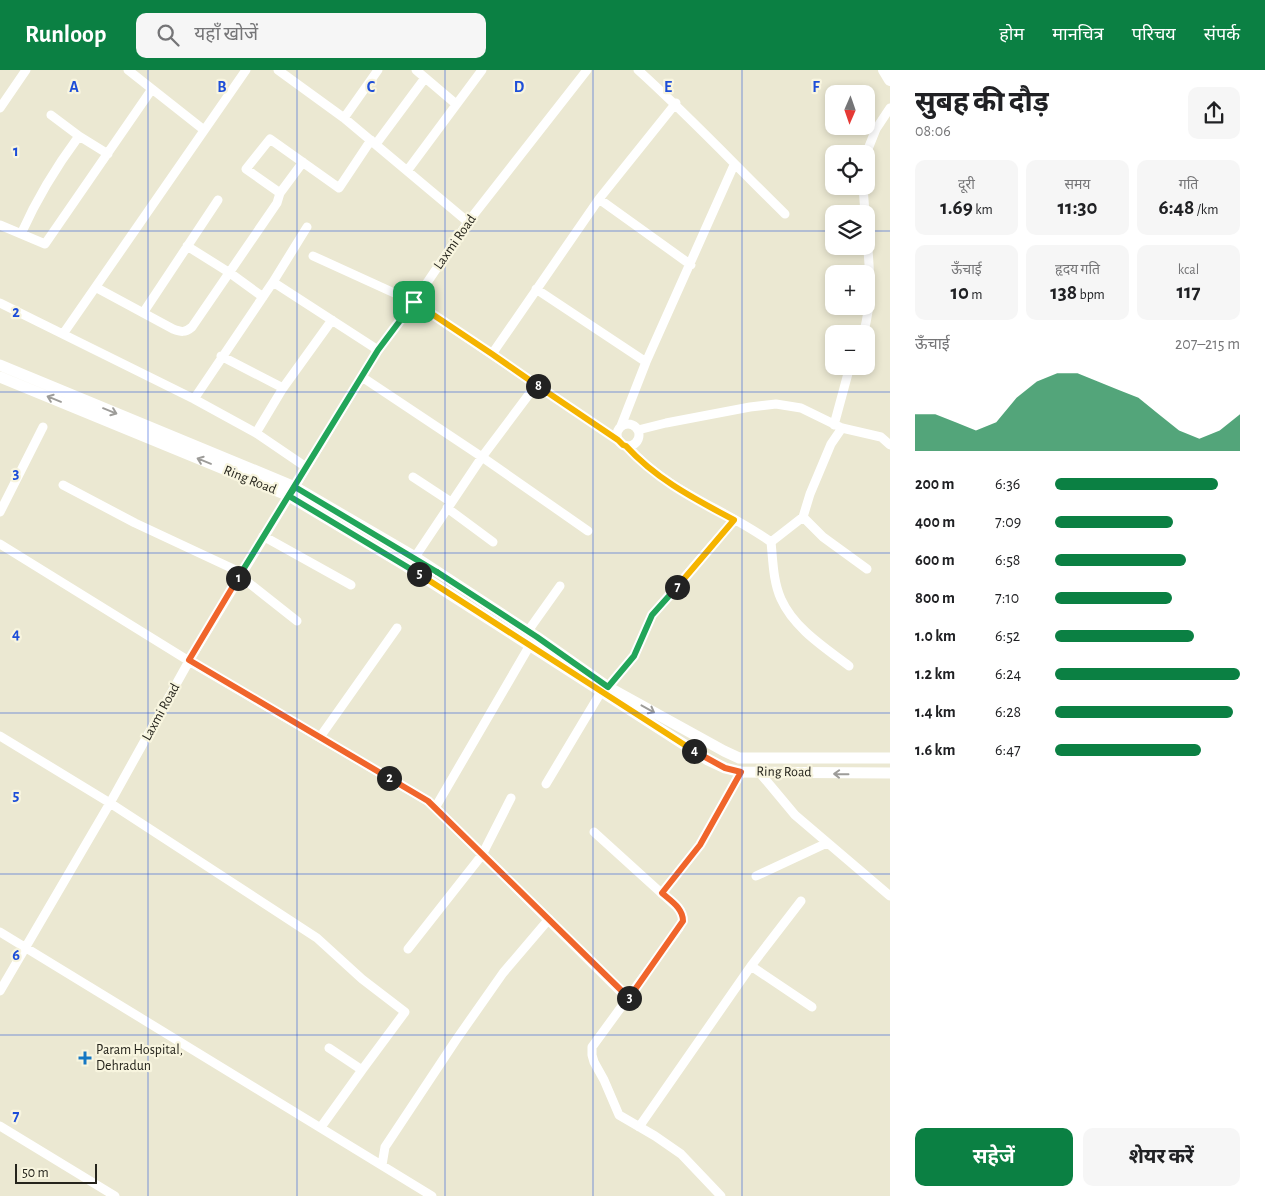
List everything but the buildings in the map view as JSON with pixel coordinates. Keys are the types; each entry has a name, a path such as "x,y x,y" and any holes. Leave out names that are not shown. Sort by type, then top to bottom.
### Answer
{"main road":[{"path":"884,70 890,80"}],"street":[{"path":"0,108 26,70"},
{"path":"128,70 204,130"},
{"path":"63,334 97,288 246,70"},
{"path":"278,70 344,118 468,222"},
{"path":"344,118 378,70"},
{"path":"416,70 456,104"},
{"path":"407,171 482,70"},
{"name":"Laxmi Road","path":"0,990 110,803 189,660 378,350 414,302 468,222 587,70"},
{"path":"638,70 676,103 734,165 785,214"},
{"path":"280,193 246,169 270,139 338,188 425,78"},
{"path":"0,225 45,244 152,89"},
{"path":"492,354 599,199 676,103"},
{"path":"870,145 876,129 890,108"},
{"path":"50,115 108,154"},
{"path":"22,234 32,209 53,172 79,136"},
{"path":"97,288 173,329 181,332 192,328 277,203 280,193 303,162"},
{"path":"618,440 617,434 646,362 734,165"},
{"path":"599,199 691,264"},
{"path":"142,313 218,200"},
{"path":"194,399 221,356 273,282 307,227"},
{"path":"187,246 230,273 263,297"},
{"path":"866,325 870,300 868,255"},
{"path":"313,256 414,302 618,440 657,475 691,497 771,542 775,581 781,600 803,630 849,666"},
{"path":"273,282 378,350"},
{"path":"536,289 646,362"},
{"path":"0,303 194,399 256,434 306,466"},
{"path":"256,434 283,388 332,320"},
{"path":"221,356 283,388"},
{"name":"Ring Road","path":"0,365 292,492 415,557 528,631 604,690 739,758 890,758"},
{"path":"771,542 803,517 810,494 838,426 848,375"},
{"name":"Ring Road","path":"0,377 292,492 530,645 604,690 708,760 725,768 741,772 890,773"},
{"path":"362,377 588,531"},
{"path":"415,557 482,457 536,386"},
{"path":"638,430 750,407 776,404 801,408 838,426 874,434 890,445"},
{"path":"621,426 632,425 638,430"},
{"path":"0,512 43,427"},
{"path":"626,446 633,445 638,440 638,430"},
{"path":"413,477 493,542"},
{"path":"62,485 241,575 297,621"},
{"path":"803,517 823,537 867,569"},
{"path":"546,784 604,690 634,656 652,615 734,520"},
{"path":"263,536 351,585"},
{"path":"0,544 189,660 428,801 628,998"},
{"path":"528,631 560,586"},
{"path":"320,737 397,628"},
{"path":"435,808 530,645"},
{"path":"0,736 110,803 317,938 362,979 405,1012 321,1127"},
{"path":"662,893 700,845 741,772"},
{"path":"758,772 795,815 890,896"},
{"path":"408,949 482,855 511,798"},
{"path":"594,832 680,910 683,915 683,921 592,1046 592,1055 619,1115 681,1154 721,1196"},
{"path":"756,876 827,843"},
{"path":"639,1127 751,966 801,901"},
{"path":"382,1165 384,1148 456,1040 503,974 549,919"},
{"path":"0,932 432,1196"},
{"path":"751,966 812,1007"},
{"path":"329,1048 362,1070"},
{"path":"0,1126 115,1196"}],"place":[{"name":"Param Hospital, Dehradun","path":"85,1058"}],"route":[{"path":"414,302 618,440 657,475 691,497 734,520 652,615 634,656 608,687 537,637 415,557 295,487 289,496 406,566 708,760 725,768 741,772 700,845 662,893 680,910 683,915 683,921 628,998 428,801 189,660 378,350 414,302"}]}
